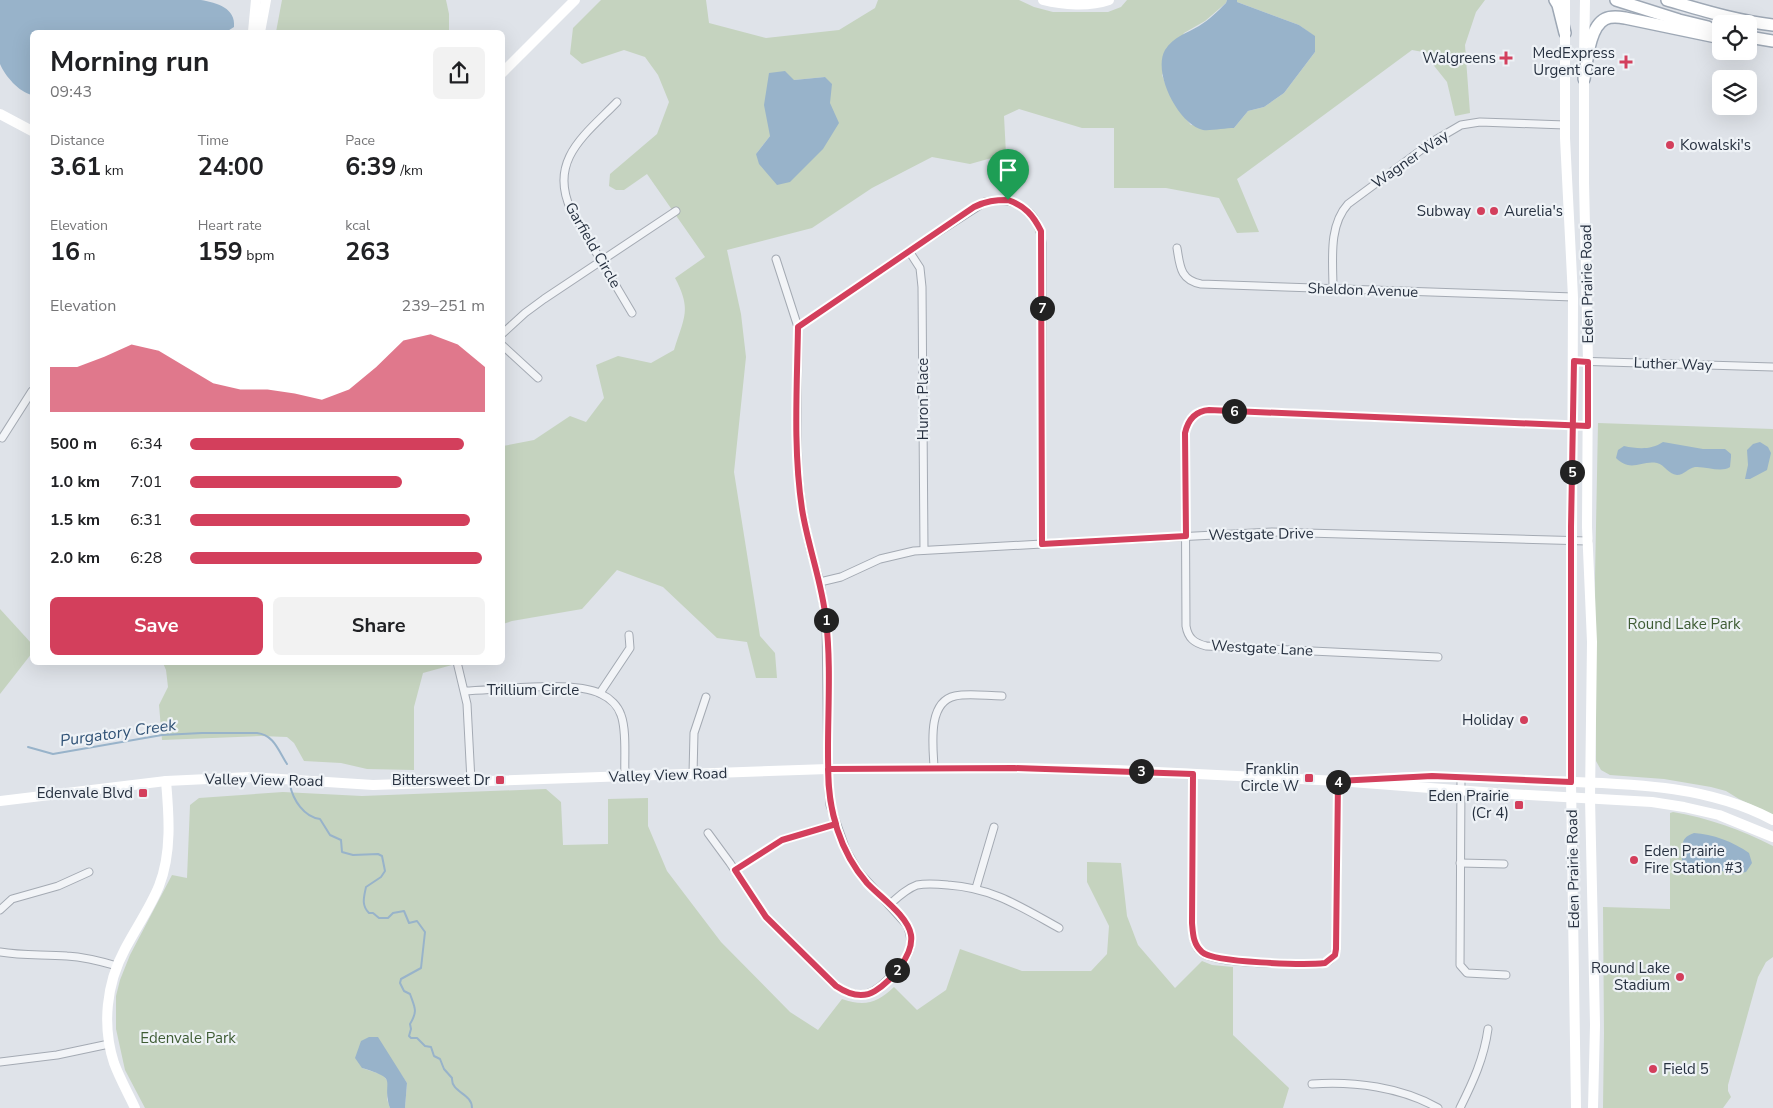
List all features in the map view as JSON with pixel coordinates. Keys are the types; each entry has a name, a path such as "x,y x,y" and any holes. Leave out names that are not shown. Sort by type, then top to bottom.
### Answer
{"main road":[{"path":"253,30 256,0"},
{"path":"260,30 266,0"},
{"path":"505,69 574,0"},
{"path":"1043,0 1055,3 1076,4 1109,0"},
{"path":"1555,0 1565,33"},
{"name":"Eden Prairie Road","path":"1565,0 1565,125 1574,361 1571,540 1571,797 1576,1108"},
{"name":"Eden Prairie Road","path":"1585,0 1584,182 1588,362 1588,541 1592,642 1590,798 1595,1026 1593,1108"},
{"path":"1616,0 1712,29"},
{"path":"1667,0 1754,23 1773,25"},
{"path":"1689,0 1732,11 1773,18"},
{"path":"1584,79 1593,33 1605,19 1614,17 1625,18 1712,36"},
{"path":"1757,39 1773,42"},
{"path":"1757,42 1773,42"},
{"path":"0,114 30,130"},
{"name":"Valley View Road","path":"0,801 166,781 250,777 373,784 828,769 934,767 1060,769 1338,781 1636,800 1684,807 1719,815 1773,837"},
{"name":"Valley View Road","path":"1338,781 1409,776 1590,782 1662,787 1729,802 1773,820"},
{"path":"135,1108 119,1076 109,1044 108,1006 110,988 117,966 152,900 164,868 168,839 166,781"}],"street":[{"name":"Garfield Circle","path":"617,102 573,148 564,172 563,185 566,200 632,313"},
{"name":"Wagner Way","path":"1333,289 1334,231 1341,213 1348,204 1432,142 1460,125 1480,122 1565,125"},
{"path":"798,327 974,207 985,202 1008,200 1019,204 1029,212 1036,220 1041,231 1042,544"},
{"path":"505,331 531,308 676,211"},
{"name":"Sheldon Avenue","path":"1177,248 1182,273 1194,283 1573,297"},
{"name":"Huron Place","path":"909,251 920,268 922,277 924,550"},
{"path":"708,834 735,870 766,917 844,992 854,995 865,995 874,992 883,986 908,956 911,946 911,935 907,925 858,871 846,850 830,805 826,620 820,582 802,510 798,471 798,327 776,259"},
{"path":"505,348 538,378"},
{"name":"Luther Way","path":"1574,361 1773,367"},
{"path":"2,438 30,394"},
{"path":"1186,536 1185,433 1190,419 1202,411 1588,426"},
{"name":"Westgate Drive","path":"820,582 841,577 880,559 924,550 1186,536 1307,532 1588,541"},
{"name":"Westgate Lane","path":"1186,536 1186,626 1187,633 1198,644 1206,646 1438,657"},
{"name":"Trillium Circle","path":"600,693 630,648 629,635"},
{"path":"458,665 465,691 471,781"},
{"name":"Trillium Circle","path":"465,691 561,687 584,689 600,693 611,700 622,716 624,726 624,776"},
{"path":"934,767 933,731 934,718 938,708 954,696 1002,696"},
{"path":"693,774 694,733 706,697"},
{"path":"1193,774 1193,938 1196,947 1204,954 1230,960 1319,964 1325,963 1335,955 1338,781"},
{"path":"1461,777 1460,965 1467,973 1506,975"},
{"path":"735,870 782,840 836,824"},
{"path":"976,888 994,827"},
{"path":"1460,863 1504,864"},
{"path":"0,910 12,899 58,886 89,872"},
{"path":"889,905 905,891 917,886 929,884 976,888 1006,899 1059,928"},
{"path":"0,952 31,956 85,958 117,966"},
{"path":"1460,1108 1480,1065 1488,1029"},
{"path":"0,1062 58,1056 109,1044"},
{"path":"1312,1084 1352,1084 1376,1087 1400,1092 1438,1108"}],"green space":[{"path":"282,0 446,0 449,14 449,30 276,30"},
{"path":"601,0 706,0 709,23 766,38 839,30 875,8 878,0 1019,0 1034,7 1053,12 1108,12 1121,7 1127,0 1227,0 1205,21 1184,33 1162,75 1174,101 1191,125 1234,128 1248,111 1264,107 1284,93 1315,52 1314,36 1299,25 1237,2 1237,0 1485,0 1476,12 1465,45 1470,113 1455,116 1447,82 1423,52 1412,50 1237,179 1259,232 1237,233 1219,198 1166,188 1114,188 1114,128 1082,128 1019,109 1004,116 1006,154 970,164 932,157 872,188 812,228 727,250 741,314 746,357 734,472 760,636 775,653 777,678 756,678 747,642 717,638 663,587 617,570 582,609 505,623 505,446 534,440 570,416 586,422 604,398 596,365 618,356 651,363 674,350 685,314 683,298 675,278 705,257 647,174 624,190 616,190 609,186 610,174 657,134 669,102 658,75 645,57 624,50 582,64 570,54 573,28","holes":["825,77 830,103 756,154 770,136 794,80"]},
{"name":"Round Lake Park","path":"1598,423 1773,429 1773,815 1726,791 1711,787 1664,779 1610,775 1601,770 1596,761 1595,578"},
{"path":"0,609 30,642 30,656 0,694"},
{"path":"164,665 452,665 423,673 414,707 414,770 367,769 341,763 304,761 294,743 287,737 261,736 162,740 159,705 168,687"},
{"name":"Edenvale Park","path":"546,789 561,802 563,845 608,844 608,799 648,798 648,826 667,871 721,942 790,1012 818,1030 842,999 857,1003 870,1002 882,997 894,987 917,1010 946,990 960,949 1022,971 1091,971 1107,954 1109,926 1087,882 1087,862 1121,863 1127,916 1138,945 1175,988 1202,961 1212,965 1233,967 1233,1035 1289,1088 1283,1108 405,1108 407,1083 396,1067 362,1068 383,1075 389,1083 387,1099 390,1108 145,1108 125,1070 116,1029 116,996 130,955 172,875 187,878 190,805 199,798 283,792 362,796"},
{"path":"1673,812 1724,825 1773,846 1773,957 1766,962 1758,977 1728,1085 1731,1097 1723,1108 1603,1108 1603,907 1670,909 1670,813"}],"water":[{"path":"0,0 201,0 219,5 229,11 234,21 234,27 229,30 30,30 30,94 22,91 13,83 0,64"},
{"path":"1227,0 1237,0 1237,2 1299,25 1315,36 1315,52 1284,93 1264,107 1248,111 1234,128 1203,130 1185,119 1177,109 1165,84 1162,60 1165,50 1172,42 1206,21"},
{"path":"785,71 794,80 825,77 832,84 830,103 839,123 823,149 790,182 777,185 759,164 756,154 770,136 764,105 769,73"},
{"path":"1663,442 1703,449 1725,449 1731,454 1730,467 1718,469 1695,467 1677,475 1657,463 1626,465 1616,458 1618,450 1624,446 1644,448"},
{"path":"1760,442 1768,447 1771,453 1767,470 1750,479 1745,479 1748,465 1747,450 1753,444"},
{"path":"1694,833 1715,837 1737,845 1749,853 1752,863 1746,872 1731,875 1711,866 1684,869 1682,864 1683,842 1686,837"},
{"path":"369,1037 378,1037 407,1083 405,1108 390,1108 386,1078 362,1068 355,1058 361,1041"}],"waterway":[{"name":"Purgatory Creek","path":"28,747 53,754 162,735 257,733 263,734 272,740 287,764"},
{"name":"Purgatory Creek","path":"290,785 300,807 309,815 320,819 330,835 341,840 342,852 353,855 378,854 382,856 385,871 381,877 366,887 364,898 366,910 379,918 388,918 393,913 404,911 409,923 417,921 425,932 421,968 401,979 400,983 404,991 410,994 415,1009 410,1024 409,1036 417,1038 425,1046 431,1047 434,1056 440,1059 444,1069 452,1078 455,1087 469,1099 472,1108"}],"place":[{"name":"Walgreens","path":"1506,58"},
{"name":"MedExpress Urgent Care","path":"1626,62"},
{"name":"Kowalski's","path":"1670,145"},
{"name":"Subway","path":"1481,211"},
{"name":"Aurelia's","path":"1494,211"},
{"name":"Holiday","path":"1524,720"},
{"name":"Franklin Circle W","path":"1309,778"},
{"name":"Bittersweet Dr","path":"500,780"},
{"name":"Edenvale Blvd","path":"143,793"},
{"name":"Eden Prairie (Cr 4)","path":"1519,805"},
{"name":"Eden Prairie Fire Station #3","path":"1634,860"},
{"name":"Round Lake Stadium","path":"1680,977"},
{"name":"Field 5","path":"1653,1069"}],"route":[{"path":"1008,200 985,202 974,207 798,327 798,471 802,510 820,582 826,620 828,648 828,777 830,805 836,824 782,840 735,870 766,917 836,986 844,992 854,995 865,995 883,986 902,964 908,956 911,946 911,935 901,917 867,883 846,850 830,805 828,777 828,769 934,767 1014,768 1193,774 1192,923 1196,947 1204,954 1230,960 1325,963 1335,955 1336,949 1338,781 1432,776 1571,782 1571,527 1572,425 1574,361 1588,362 1588,426 1572,425 1209,410 1202,411 1190,419 1185,433 1186,536 1042,544 1041,231 1036,220 1029,212 1019,204 1008,200"}]}
